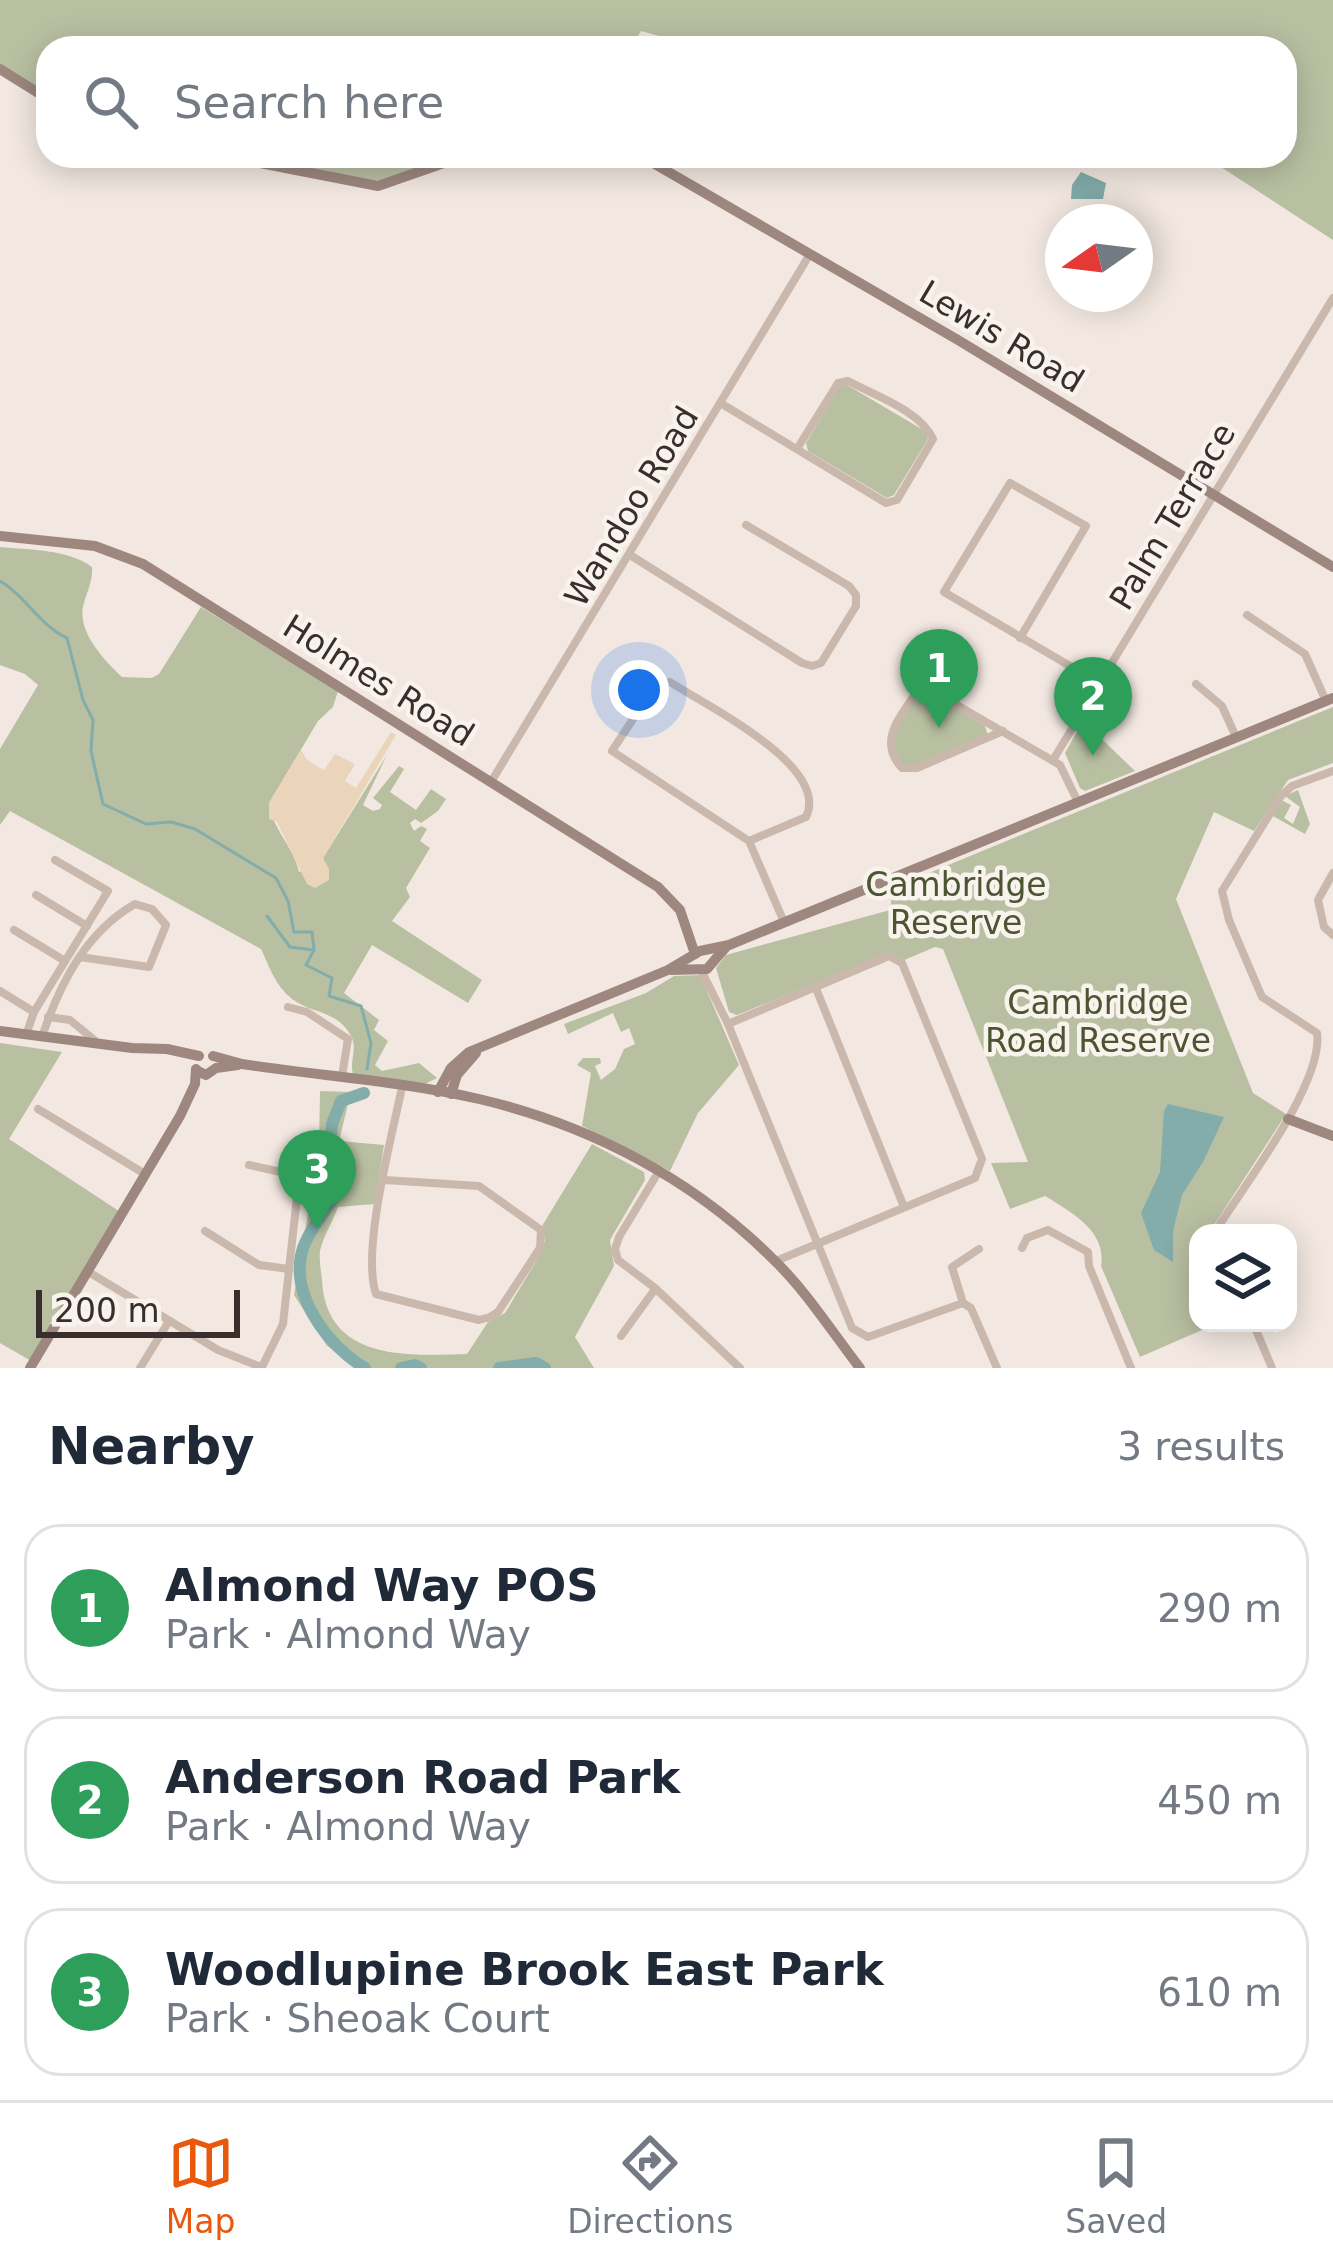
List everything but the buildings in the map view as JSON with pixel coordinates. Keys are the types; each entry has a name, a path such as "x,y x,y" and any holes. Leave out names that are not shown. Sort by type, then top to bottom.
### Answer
{"street":[{"path":"0,69 36,91"},
{"path":"285,168 377,186 429,168"},
{"name":"Lewis Road","path":"662,168 1333,567"},
{"name":"Wandoo Road","path":"491,782 810,254"},
{"name":"Palm Terrace","path":"1053,760 1333,298"},
{"path":"722,404 886,503 897,500 933,439 928,428 911,416 848,381 838,383 797,449"},
{"path":"1020,638 1085,526 1010,483 944,592 1020,638 1099,683"},
{"path":"630,555 802,663 821,663 856,607 856,596 848,586 746,525"},
{"name":"Holmes Road","path":"0,536 95,546 143,564 658,887 680,910 703,959"},
{"path":"444,1093 457,1061 482,1047 1329,699 1305,654 1246,615"},
{"path":"749,841 806,817 811,805 806,785 789,759 670,682 656,684 612,751 749,841 784,922"},
{"path":"1196,684 1222,706 1236,737"},
{"path":"1003,731 917,768 902,768 890,747 890,734 918,690 926,687 1003,731 1053,760 1065,770 1078,802"},
{"path":"1224,1224 1288,1119 1319,1048 1317,1033 1262,997 1229,920 1222,891 1281,796 1292,786 1333,771"},
{"path":"26,1034 34,1012 108,891 56,860"},
{"path":"1333,873 1318,900 1324,927 1333,934"},
{"path":"36,895 86,926"},
{"path":"41,1036 48,1017 92,934 135,904 152,909 166,925 149,967 80,957"},
{"path":"14,930 65,961"},
{"path":"728,1024 889,956 902,963 982,1159 975,1178 802,1250 779,1265"},
{"path":"703,959 852,1328 860,1335 886,1333 967,1305"},
{"path":"814,986 904,1207"},
{"path":"0,991 34,1012"},
{"path":"288,1007 307,1012 348,1039 341,1079"},
{"path":"48,1017 70,1020 101,1044"},
{"path":"0,1031 132,1048 205,1065 242,1064 444,1093 553,1120 627,1152 716,1208 779,1265 858,1368"},
{"path":"29,1368 180,1116 205,1065"},
{"path":"385,1180 478,1186 541,1230 540,1248 498,1312 478,1320 376,1294 369,1274 385,1180 401,1088"},
{"path":"38,1109 146,1174"},
{"path":"1288,1119 1333,1136"},
{"path":"87,1271 218,1350 262,1368 284,1324 298,1188 296,1175 249,1165"},
{"path":"659,1171 615,1249 618,1260 740,1368"},
{"path":"1022,1248 1027,1238 1048,1230 1088,1252 1089,1266 1131,1368"},
{"path":"205,1231 260,1265 289,1269"},
{"path":"979,1249 954,1268 997,1368"},
{"path":"970,1256 982,1261"},
{"path":"621,1336 655,1288"},
{"path":"140,1368 169,1321"},
{"path":"1257,1332 1272,1368"}],"green space":[{"path":"0,0 1333,0 1333,240 1222,168 1297,168 1297,36 659,36 641,31 638,36 36,36 36,92 0,69"},
{"path":"299,168 435,168 392,183"},
{"path":"847,385 925,431 928,439 894,495 887,498 808,451 806,443 839,387"},
{"path":"0,547 60,554 92,567 83,607 85,627 101,655 122,677 159,674 201,607 338,691 333,707 318,721 269,803 299,872 324,862 387,755 363,805 380,809 382,805 373,798 399,766 404,769 390,792 416,810 431,789 446,799 421,823 415,819 410,823 414,831 421,826 427,829 420,841 430,848 406,888 410,897 392,921 482,980 468,1003 372,945 344,993 379,1020 374,1030 388,1041 375,1065 382,1071 419,1063 437,1078 425,1084 353,1074 353,1041 345,1028 286,994 261,949 10,811 0,825 0,749 38,685 25,674 0,665"},
{"path":"927,692 985,726 988,736 917,768 902,768 890,733 917,694"},
{"name":"Cambridge Road Reserve","path":"1333,707 1333,763 1288,780 1254,831 1214,812 1176,899 1253,1093 1286,1114 1215,1224 1189,1224 1189,1332 1197,1332 1140,1357 1101,1266 1093,1233 1045,1196 1010,1209 991,1163 1028,1162 943,949 935,947 902,961 888,954 737,1015 729,1012 716,968 726,955 890,910 893,888"},
{"path":"1083,721 1135,771 1085,791 1080,788 1065,753"},
{"path":"1298,790 1310,824 1305,834 1271,815 1281,800 1291,805 1284,818 1293,824 1300,807 1285,796"},
{"path":"700,975 739,1065 698,1113 670,1171 582,1126 591,1073 577,1065 583,1058 600,1058 595,1066 601,1080 615,1069 624,1049 635,1044 629,1028 621,1032 613,1013 568,1034 564,1024 646,993 674,976"},
{"path":"0,1043 62,1052 9,1139 122,1213 33,1362 0,1343"},
{"path":"320,1091 351,1092 339,1141 384,1145 375,1204 338,1207 320,1254 327,1307 338,1326 373,1348 420,1355 467,1354 488,1322 505,1313 538,1258 545,1241 542,1226 592,1144 644,1172 645,1180 610,1240 614,1266 575,1337 594,1368 359,1368 327,1346 294,1295 319,1150"}],"sand":[{"path":"391,732 396,735 323,858 329,880 315,888 307,884 277,822 269,819 269,803 301,750 307,760 324,770 335,754 355,764 345,781 356,788"}],"water":[{"path":"1081,172 1106,183 1103,199 1071,199 1072,185"},
{"path":"1168,1104 1224,1117 1182,1195 1173,1231 1173,1262 1154,1250 1141,1213 1160,1172"}],"waterway":[{"path":"0,581 67,638 93,720 91,751 103,804 146,824 171,822 195,829 276,878 288,901 294,932 312,932 314,950"},
{"path":"267,916 290,947 314,950 306,965 332,978 329,996 361,1006 371,1043 367,1069"},
{"path":"364,1093 341,1101 332,1124 330,1151 339,1191 310,1233 300,1265 301,1283 314,1317 365,1368"},
{"path":"499,1368 536,1363 545,1368"},
{"path":"401,1368 421,1368"}],"place":[{"name":"Almond Way POS","path":"939,728"},
{"name":"Anderson Road Park","path":"1093,756"},
{"name":"Woodlupine Brook East Park","path":"317,1229"}],"park label":[{"name":"Cambridge Reserve","path":"956,903"}]}
